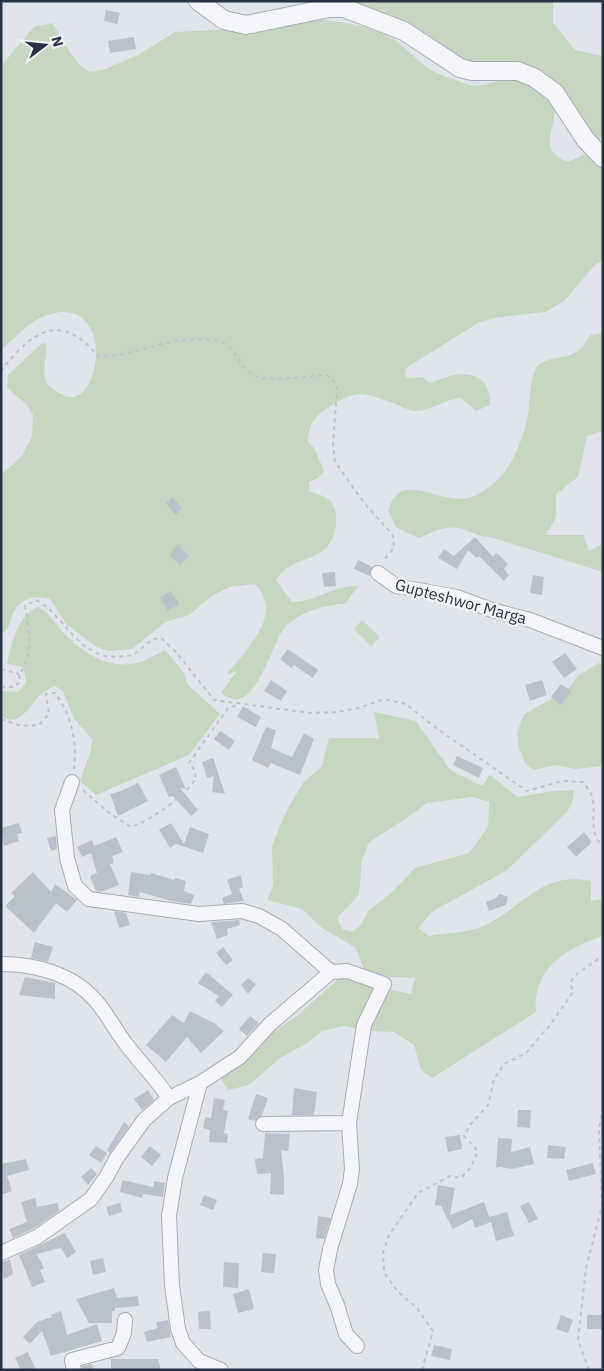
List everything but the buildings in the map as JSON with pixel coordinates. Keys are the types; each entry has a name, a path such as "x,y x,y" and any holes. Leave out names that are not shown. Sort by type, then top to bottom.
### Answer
{"street":[{"path":"198,1 224,20 246,25 329,8 344,8 404,31 460,68 472,71 518,71 535,78 555,93 585,139 603,158"},
{"name":"Gupteshwor Marga","path":"378,573 396,586 457,597 492,610 530,620 603,648"},
{"path":"72,782 62,810 68,858 75,886 89,898 199,914 242,911 260,916 282,929 331,972"},
{"path":"1,964 43,969 67,978 94,998 126,1044 157,1080 168,1098"},
{"path":"1,1253 37,1236 91,1199 116,1159 144,1120 168,1098 200,1083 240,1057 270,1024 331,972 347,971 384,984 364,1025 349,1123 352,1169 350,1184 330,1249 326,1270 328,1284 346,1334 357,1346"},
{"path":"200,1083 175,1178 170,1207 172,1285 178,1329 183,1343 200,1361 222,1370"},
{"path":"263,1124 349,1123"},
{"path":"74,1370 72,1360 118,1348 124,1333 125,1320"}],"path":[{"path":"1,371 8,360 39,334 54,328 78,336 99,357 118,356 173,340 199,338 219,340 233,349 252,375 263,379 326,375 333,379 337,389 333,445 335,462 365,504 393,535 394,548 385,556 378,573"},
{"path":"1,687 15,687 20,681 19,674 26,666 30,630 25,606 36,600 45,605 70,634 100,655 133,656 153,639 161,638 176,652 214,700 310,713 336,712 359,708 384,699 406,704 436,728 527,791 562,781 583,782 592,797 592,819 597,841 603,846"},
{"path":"1,669 19,674"},
{"path":"1,719 21,726 39,725 49,714 46,694 55,693 71,722 76,739 72,782 108,812 131,827 142,823 191,787 196,778 194,769 189,763 228,708 240,704"},
{"path":"422,1370 433,1331 416,1306 396,1291 384,1272 382,1252 389,1236 418,1193 450,1176 461,1178 471,1167 478,1151 464,1136 473,1120 488,1105 494,1079 504,1064 526,1053 550,1025 573,992 570,983 578,972 603,956"},
{"path":"589,1370 578,1340 586,1268 602,1206 599,1129 603,1108"}],"green space":[{"path":"285,1 553,1 553,23 575,50 603,56 603,137 599,140 582,128 567,96 458,58 426,33 377,13 308,2 286,3"},
{"path":"312,19 353,24 383,34 392,38 431,70 470,85 511,80 544,90 552,99 555,108 550,138 551,147 556,155 568,162 603,146 603,261 596,264 563,302 545,312 493,318 478,323 406,368 405,376 408,378 422,377 430,383 458,374 475,376 487,387 490,405 476,411 461,398 425,410 413,411 374,396 358,394 351,395 335,403 314,420 310,427 308,442 315,449 324,471 318,478 309,482 309,491 327,498 332,503 336,516 335,532 324,550 287,568 276,580 292,602 309,599 349,586 358,586 345,604 311,611 288,624 279,637 259,680 246,696 234,699 221,693 236,672 227,674 252,642 264,619 266,607 263,595 255,584 229,587 212,596 189,615 165,622 132,649 109,651 97,647 67,625 50,599 45,598 34,598 21,603 14,611 4,633 1,632 1,475 22,456 32,436 33,415 26,404 7,388 8,375 41,344 46,343 44,372 47,383 63,395 75,396 85,389 92,376 96,359 95,342 89,326 78,315 61,312 36,320 1,350 1,66 34,27 52,23 73,56 83,68 90,72 105,69 138,55 175,32 255,28"},
{"path":"603,333 603,431 587,436 578,477 556,494 556,517 546,535 583,535 589,551 603,544 603,572 466,530 451,527 440,529 419,538 397,528 388,511 393,499 401,492 419,490 450,498 463,499 477,495 492,485 508,466 520,444 527,420 531,384 535,370 544,362 569,356 579,350 590,335"},
{"path":"38,607 77,645 86,652 105,661 116,664 137,663 165,650 184,673 188,685 220,714 189,755 96,795 80,781 91,750 92,739 74,719 63,691 55,686 44,692 18,718 7,719 1,716 1,691 18,692 26,682 23,667 7,664 13,639 25,617"},
{"path":"362,620 380,637 371,646 354,629"},
{"path":"599,663 603,663 603,766 575,769 557,765 533,770 525,763 518,744 517,732 524,714 566,691 579,675"},
{"path":"374,712 416,721 450,770 482,786 490,775 518,797 574,790 572,803 567,812 506,871 433,911 418,928 429,936 475,929 505,914 542,887 572,879 591,881 591,901 603,899 603,936 576,947 554,962 540,984 536,997 536,1012 432,1078 421,1070 414,1045 394,1032 371,1031 344,1026 322,1031 309,1042 280,1058 249,1085 228,1090 221,1079 239,1066 276,1030 297,1016 339,978 411,994 415,978 372,976 364,970 356,948 322,928 302,909 267,900 273,885 272,845 287,810 303,783 322,766 329,738 379,738","holes":["472,797 489,802 488,827 469,853 415,868 390,894 369,910 360,926 351,932 342,929 337,918 359,895 362,860 369,842 427,803"]}]}
